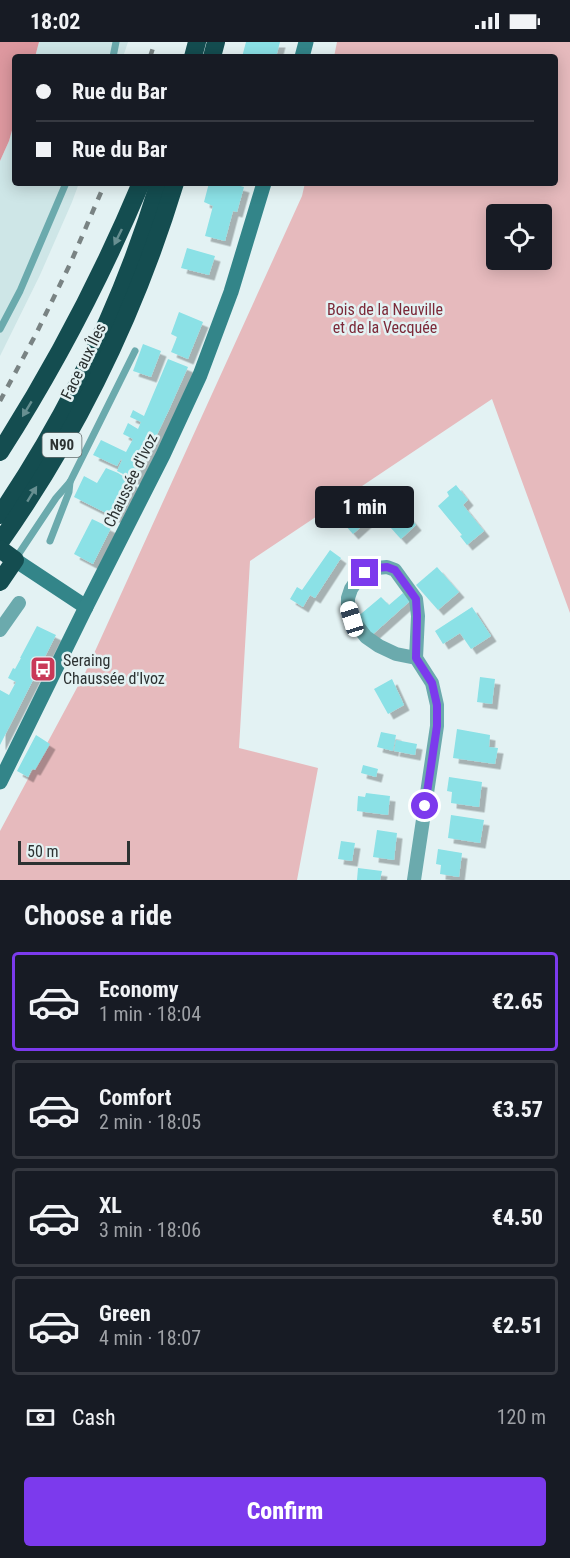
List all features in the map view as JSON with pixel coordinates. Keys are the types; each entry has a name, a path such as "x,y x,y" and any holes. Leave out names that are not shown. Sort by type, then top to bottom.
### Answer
{"highway":[{"path":"0,452 40,387 76,321 122,229 140,186"},
{"name":"Face aux Îles","path":"0,515 47,441 93,354 123,286 158,186"},
{"name":"Face aux Îles","path":"0,542 49,467 82,409 115,342 138,288 173,186"},
{"path":"0,549 15,560 0,582"}],"main road":[{"name":"Chaussée d'Ivoz","path":"0,782 164,455 200,375 231,292 263,186"},
{"path":"15,560 86,607"}],"street":[{"path":"414,880 437,726 437,705 432,683 416,658 416,599 395,570 387,567 377,568 365,573 357,580 348,598 352,619 366,636 379,646 396,654 416,658"},
{"path":"0,630 19,603"}],"lane":[{"path":"0,329 20,291 65,186"},
{"path":"15,560 56,498 70,482 135,351"},
{"path":"50,541 69,492 70,482"}],"shaded area":[{"path":"0,42 39,42 36,54 12,54 12,130 0,161"},
{"path":"39,42 128,42 124,54 36,54"},
{"path":"12,130 12,186 78,186 40,275 0,356 0,161"}],"green space":[{"name":"Bois de la Neuville et de la Vecquée","path":"337,42 570,42 570,613 492,399 250,561 239,748 318,768 297,880 0,880 0,831 86,671 302,196 304,186 558,186 558,54 335,54"}],"building":[{"path":"246,42 280,42 277,54 243,54"},
{"path":"208,186 244,187 237,212 233,211 225,241 205,236 213,206 204,202"},
{"path":"187,248 215,256 209,275 181,268"},
{"path":"179,312 203,322 188,359 171,352 177,337 171,334"},
{"path":"143,344 161,351 151,377 133,371"},
{"path":"168,359 188,367 135,480 117,471 121,459 117,466 93,455 101,440 126,452 133,439 123,434 128,423 138,429 141,422 130,417 133,410 144,416"},
{"path":"106,468 135,484 116,518 74,497 84,476 97,483"},
{"path":"456,485 468,500 463,505 484,531 467,545 460,536 462,535 438,506 449,496 447,492"},
{"path":"369,487 385,505 353,534 337,516"},
{"path":"406,513 416,525 401,539 390,527"},
{"path":"92,519 111,528 93,564 74,554"},
{"path":"330,550 341,558 315,598 310,595 303,607 290,599 297,587 302,590"},
{"path":"437,567 459,592 438,610 416,585"},
{"path":"403,593 410,601 371,636 356,618 381,597 389,605"},
{"path":"472,607 491,636 471,649 460,633 443,644 435,631"},
{"path":"37,626 56,635 0,745 0,690 9,695 16,682 8,678"},
{"path":"480,677 495,679 492,704 477,702"},
{"path":"392,679 404,705 388,714 374,689"},
{"path":"457,729 490,735 489,747 498,748 495,764 453,758"},
{"path":"381,732 396,735 393,751 377,747"},
{"path":"36,735 50,744 35,770 32,769 28,777 17,771"},
{"path":"396,740 417,744 415,755 394,751"},
{"path":"363,765 378,769 376,777 361,773"},
{"path":"449,777 482,782 479,807 451,803 452,792 447,791"},
{"path":"366,793 390,796 388,815 357,811 358,796 365,797"},
{"path":"451,815 484,820 480,843 448,838"},
{"path":"377,830 397,833 394,860 373,857"},
{"path":"341,841 355,843 352,861 338,859"},
{"path":"438,849 462,853 459,877 440,874 441,865 436,864"},
{"path":"358,868 382,871 380,880 357,880"}],"railway":[{"path":"151,54 155,42"},
{"path":"0,401 71,262 104,186"}],"place":[{"name":"Seraing Chaussée d'Ivoz","path":"43,669"}],"route":[{"path":"365,573 387,567 395,570 416,599 416,658 432,683 437,705 437,726 425,806"}]}
